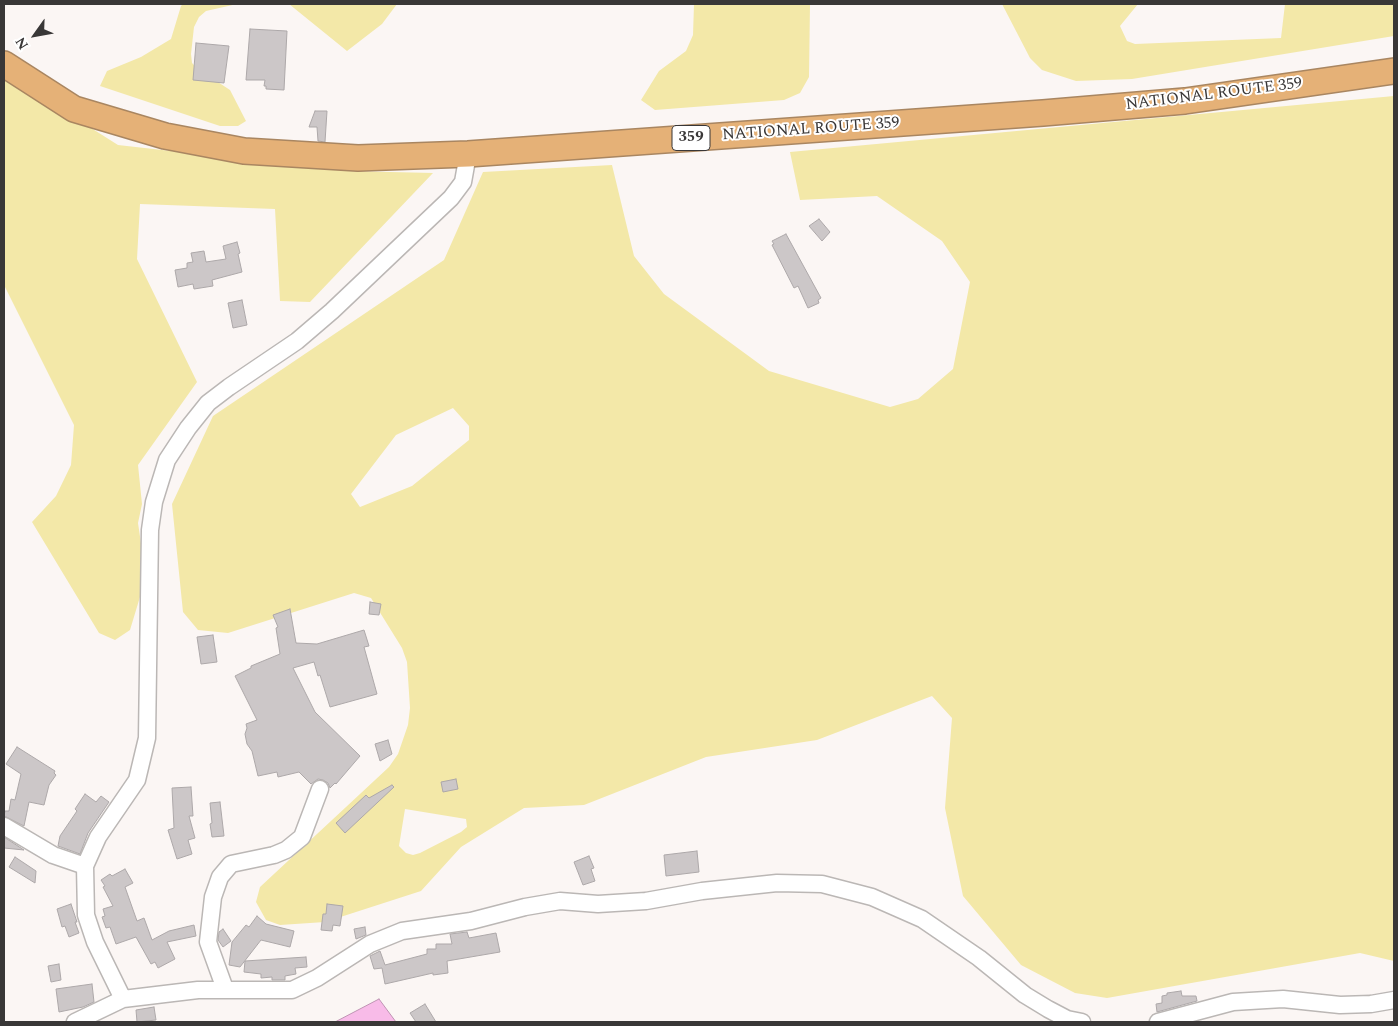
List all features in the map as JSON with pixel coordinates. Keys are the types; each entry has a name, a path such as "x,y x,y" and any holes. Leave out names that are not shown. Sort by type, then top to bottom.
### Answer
{"highway":[{"name":"NATIONAL ROUTE 359","path":"4,64 74,109 174,138 244,151 349,157 468,154 1033,114 1185,101 1394,71"}],"street":[{"path":"123,999 95,942 86,915 85,866 98,837 136,780 147,738 150,530 154,502 167,460 188,428 208,404 229,386 297,341 452,198 463,182 468,154"},
{"path":"225,989 208,942 212,897 220,877 231,864 274,855 286,850 302,837 320,789"},
{"path":"4,826 53,856 85,866"},
{"path":"74,1022 99,1017 123,999 198,990 292,990 317,978 370,944 402,931 470,921 525,907 560,901 598,904 646,901 702,891 777,883 822,884 872,897 922,919 979,958 1048,1010 1067,1019 1082,1022"},
{"path":"1158,1022 1233,1002 1283,998 1340,1004 1371,1004 1394,1000"}],"shaded area":[{"path":"183,4 237,4 206,11 199,17 194,27 191,54 192,63 198,69 230,90 246,121 238,126 220,126 100,86 107,71 141,57 171,39"},
{"path":"289,4 397,4 382,24 347,51"},
{"path":"694,4 810,4 809,77 800,93 784,100 655,110 641,100 659,71 686,51 693,35"},
{"path":"1002,4 1138,4 1120,26 1127,41 1135,44 1281,38 1285,4 1394,4 1394,36 1132,79 1076,81 1042,70 1030,58"},
{"path":"4,73 118,145 348,171 433,173 310,302 280,301 275,209 140,204 137,259 197,382 138,465 142,504 138,523 146,577 130,630 115,640 99,633 32,522 56,496 71,465 74,425 4,285"},
{"path":"1394,96 1394,961 1360,953 1107,998 1075,993 1021,965 963,896 945,808 952,718 932,696 817,740 706,757 584,805 524,808 461,847 421,891 325,922 280,925 266,920 256,902 260,887 389,767 398,754 408,725 410,708 407,662 402,648 371,598 354,593 228,633 198,630 183,612 172,504 213,416 444,260 483,172 612,165 634,256 664,294 769,371 890,407 918,399 953,369 970,282 942,241 877,196 800,200 790,152","holes":["453,408 469,426 469,440 412,486 360,507 351,494 396,435","405,809 466,819 467,827 420,853 413,855 406,853 399,846"]},
{"path":"379,999 396,1022 335,1022"}],"building":[{"path":"250,29 287,31 284,90 266,89 266,86 264,86 265,80 246,80"},
{"path":"196,43 229,46 224,83 193,80"},
{"path":"315,111 327,111 325,142 318,141 317,127 309,127"},
{"path":"819,219 830,232 822,241 809,226"},
{"path":"786,234 821,298 818,300 819,303 808,308 798,286 794,288 772,245 774,244 772,241"},
{"path":"237,242 242,272 212,280 213,286 194,289 193,284 178,287 175,270 187,268 187,263 193,262 191,253 204,251 206,262 226,259 223,246"},
{"path":"242,300 247,325 233,328 228,303"},
{"path":"370,602 381,604 379,615 369,614"},
{"path":"290,609 296,643 317,644 364,630 369,646 364,647 377,694 330,707 314,662 293,668 315,712 360,756 336,784 330,788 328,783 323,780 318,779 311,784 299,772 278,777 277,772 258,776 252,751 247,744 246,724 257,720 235,676 251,668 251,666 280,654 276,628 278,627 273,615"},
{"path":"213,635 217,662 201,664 197,637"},
{"path":"388,740 392,754 380,761 375,744"},
{"path":"17,747 55,771 56,775 49,785 44,805 29,802 24,826 4,816 5,811 9,811 11,799 15,800 21,774 6,764"},
{"path":"456,779 458,789 443,792 441,782"},
{"path":"392,785 394,787 345,833 336,823 366,795 369,798"},
{"path":"191,787 193,816 189,816 195,838 188,840 192,854 177,859 168,830 174,828 172,788"},
{"path":"85,794 96,802 101,796 109,802 88,833 80,854 58,846 60,836 77,811 75,809"},
{"path":"220,802 224,836 212,837 210,803"},
{"path":"4,837 24,850 4,848"},
{"path":"697,851 699,872 666,876 664,855"},
{"path":"589,856 594,868 591,869 595,881 583,885 574,862"},
{"path":"15,857 36,871 35,883 9,867"},
{"path":"125,869 133,883 125,887 137,921 144,918 152,940 169,931 194,925 196,936 167,942 175,959 158,968 155,962 151,964 136,937 116,944 110,927 106,928 102,917 105,916 103,909 113,906 101,880 110,874 112,876"},
{"path":"71,904 79,933 69,937 65,926 62,927 57,909"},
{"path":"327,904 343,906 340,926 333,925 332,931 321,930 323,914 326,914"},
{"path":"257,916 266,924 294,931 290,947 261,940 240,967 229,965 232,942 246,925 249,927"},
{"path":"365,927 366,935 356,939 354,929"},
{"path":"223,929 231,941 223,947 218,940 219,932"},
{"path":"467,932 469,938 496,933 500,952 447,961 448,973 433,975 433,973 385,984 382,968 374,969 370,956 380,951 385,965 427,954 427,949 436,949 436,944 452,944 450,934"},
{"path":"306,957 307,967 295,968 296,974 285,976 285,980 272,980 272,977 261,978 261,974 244,972 245,961"},
{"path":"59,964 61,980 51,982 48,966"},
{"path":"92,984 94,1002 83,1007 59,1012 56,989"},
{"path":"1181,991 1182,996 1196,996 1197,1001 1157,1012 1156,1004 1162,1003 1162,996 1167,995 1167,993"},
{"path":"425,1004 436,1022 416,1022 410,1013"},
{"path":"154,1007 156,1020 137,1022 136,1010"}]}
